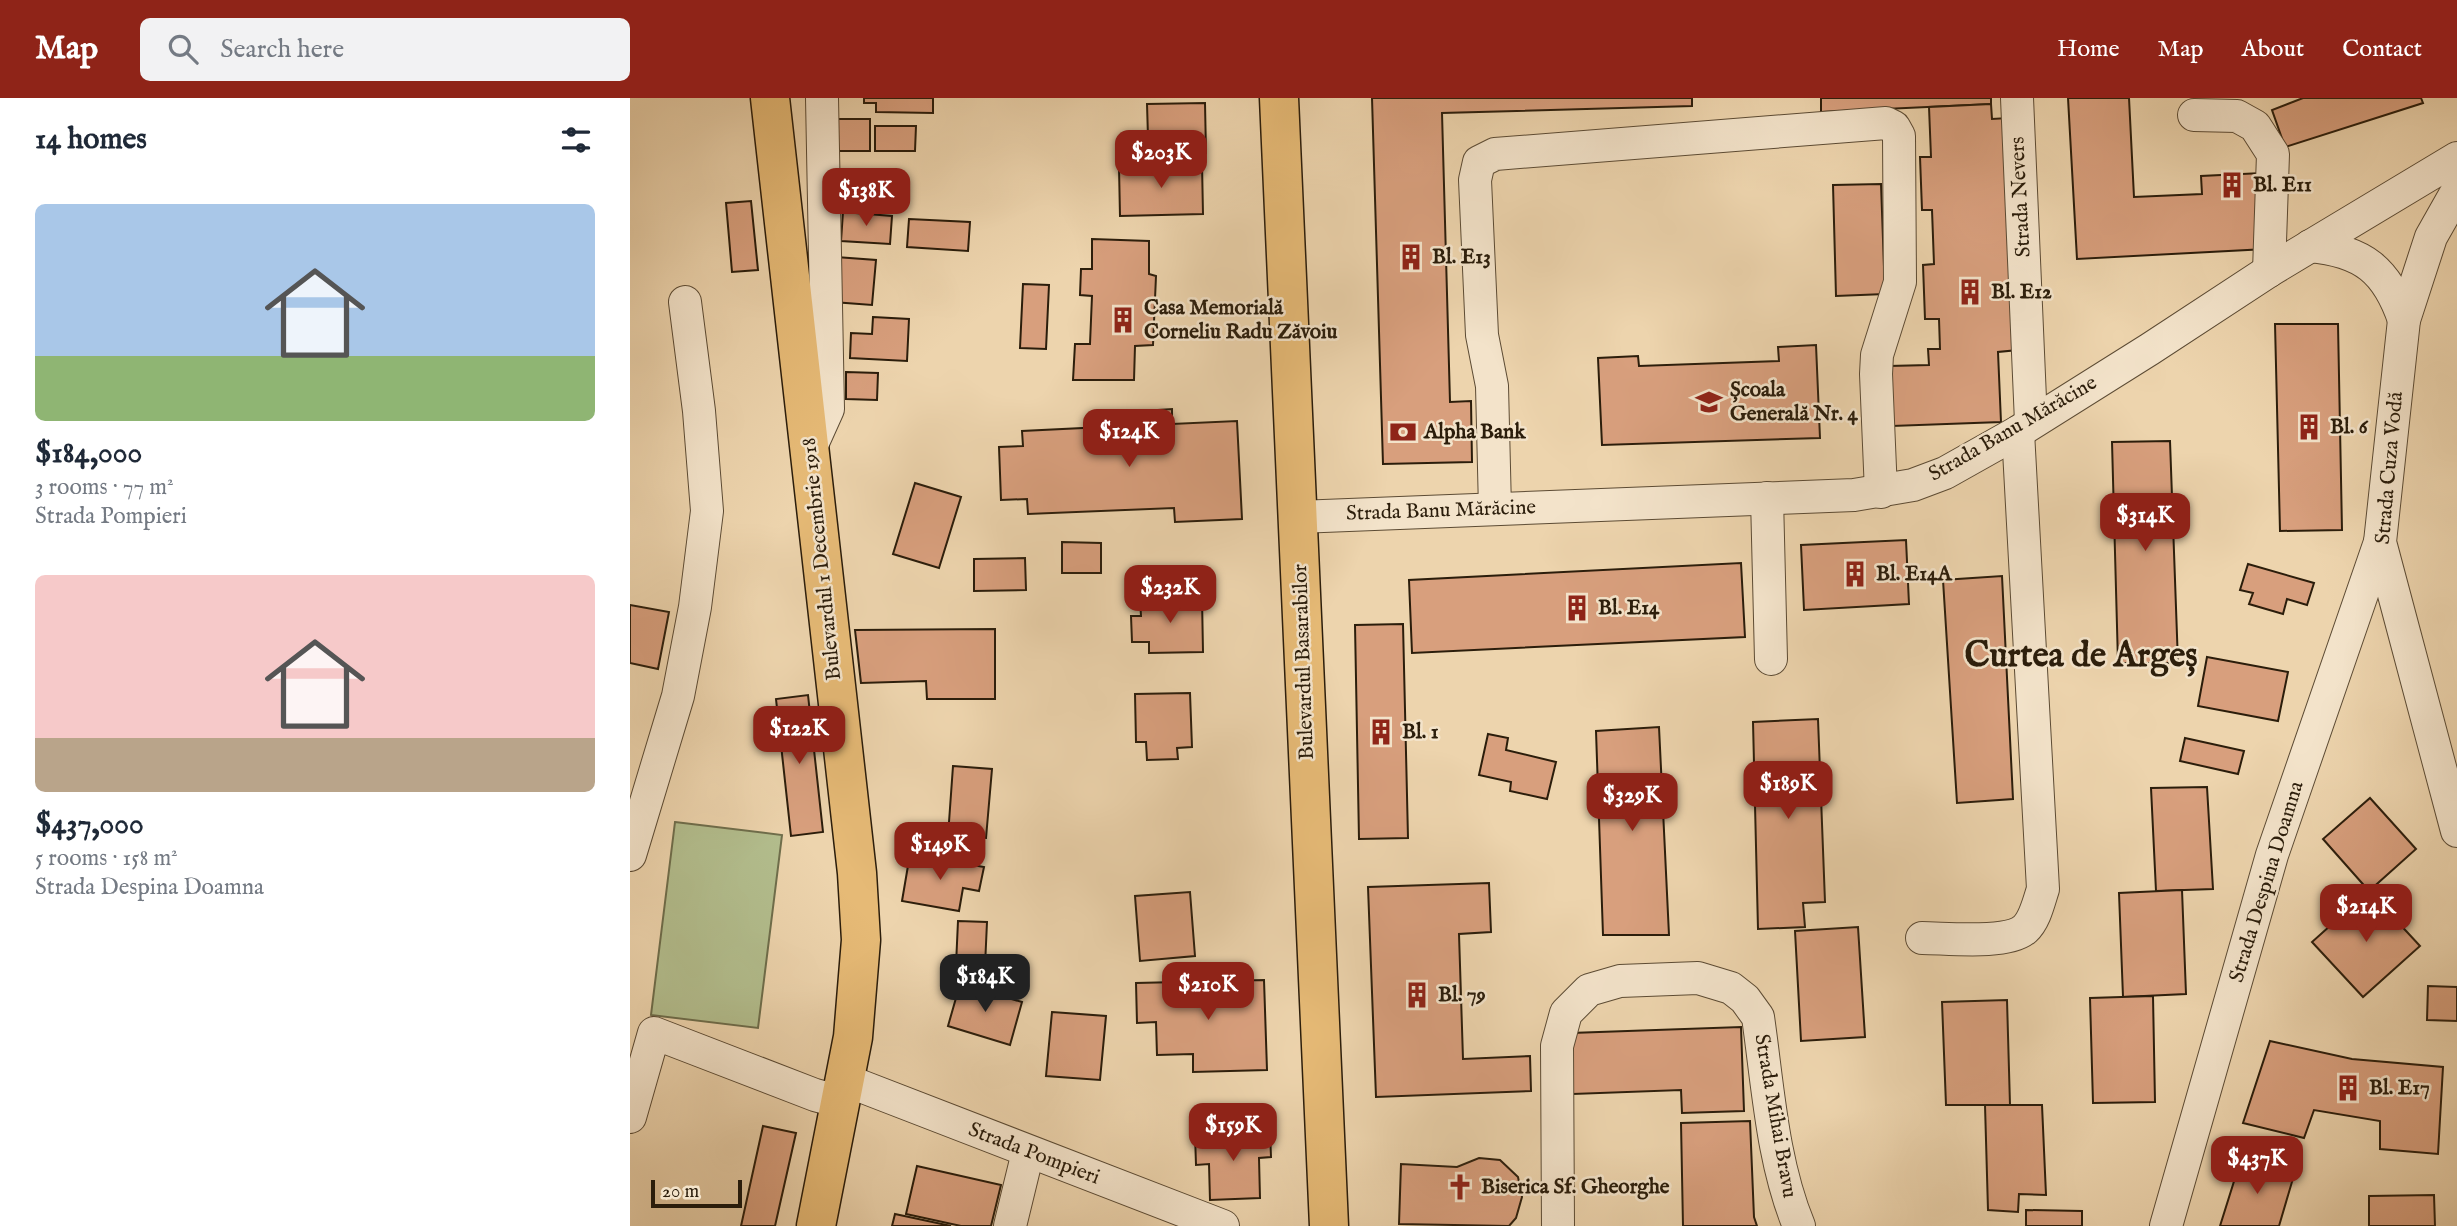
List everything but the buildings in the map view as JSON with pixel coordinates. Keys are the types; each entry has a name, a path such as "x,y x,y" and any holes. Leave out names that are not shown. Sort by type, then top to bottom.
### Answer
{"main road":[{"name":"Bulevardul 1 Decembrie 1918","path":"770,98 857,873 861,940 853,1037 816,1226"},
{"name":"Bulevardul Basarabilor","path":"1279,98 1329,1226"}],"street":[{"path":"810,449 828,409 822,98"},
{"name":"Strada Nevers","path":"1922,938 1998,939 2025,929 2036,910 2043,889 2025,427 2017,98"},
{"path":"2194,115 2237,116 2255,125 2273,154 2269,271"},
{"path":"1495,509 1492,386 1482,335 1475,180 1479,162 1495,154 1886,124 1894,127 1899,136 1900,282 1877,355 1881,492"},
{"name":"Strada Banu Mărăcine","path":"1298,517 1767,498 1881,492 1913,485 1945,473 2025,427 2269,271 2457,158"},
{"name":"Strada Cuza Vodă","path":"2457,191 2431,237 2404,320 2380,542 2457,831"},
{"path":"2310,246 2336,248 2360,258 2381,274 2395,295 2404,320"},
{"path":"630,855 678,696 695,607 707,511 699,411 685,302"},
{"path":"1767,498 1771,659"},
{"name":"Strada Despina Doamna","path":"2166,1226 2272,855 2380,542"},
{"name":"Strada Mihai Bravu","path":"1558,1226 1557,1046 1566,1013 1589,990 1620,982 1698,978 1731,988 1745,999 1758,1017 1779,1163 1788,1199 1799,1226"},
{"path":"630,1117 642,1027"},
{"name":"Strada Pompieri","path":"642,1027 815,1095 843,1091 1028,1152 1223,1226"},
{"path":"1010,1226 1028,1152"}],"green space":[{"path":"675,822 782,835 758,1028 651,1015"}],"place":[{"name":"Bl. E11","path":"2232,185"},
{"name":"Bl. E13","path":"1411,257"},
{"name":"Bl. E12","path":"1970,292"},
{"name":"Casa Memorială Corneliu Radu Zăvoiu","path":"1123,320"},
{"name":"Școala Generală Nr. 4","path":"1709,402"},
{"name":"Bl. 6","path":"2309,427"},
{"name":"Alpha Bank","path":"1403,432"},
{"name":"Bl. E14A","path":"1855,574"},
{"name":"Bl. E14","path":"1577,608"},
{"name":"Bl. 1","path":"1381,732"},
{"name":"Bl. 79","path":"1417,995"},
{"name":"Bl. E17","path":"2348,1088"},
{"name":"Biserica Sf. Gheorghe","path":"1460,1187"}],"district":[{"name":"Curtea de Argeș","path":"2081,656"}]}
